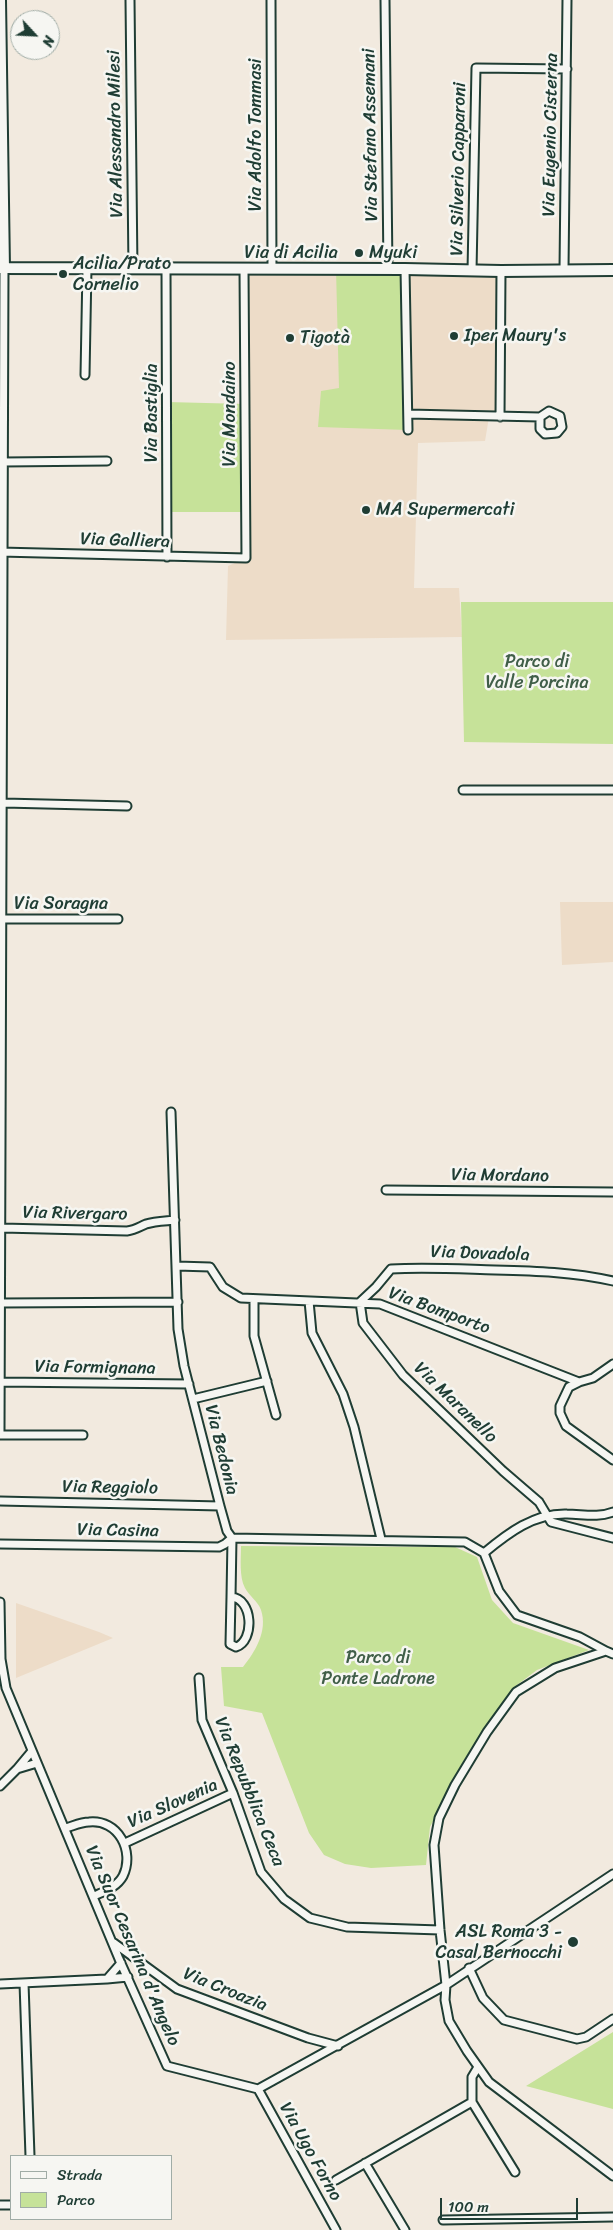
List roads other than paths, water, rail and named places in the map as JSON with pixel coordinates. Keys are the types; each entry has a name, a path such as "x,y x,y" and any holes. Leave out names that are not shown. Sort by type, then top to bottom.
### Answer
{"street":[{"path":"0,0 3,462 2,741 4,803 2,870 0,1434 83,1435"},
{"name":"Via Alessandro Milesi","path":"130,0 133,268"},
{"name":"Via Adolfo Tommasi","path":"271,0 272,269"},
{"name":"Via Stefano Assemani","path":"384,0 388,269"},
{"name":"Via Eugenio Cisterna","path":"564,270 567,0"},
{"name":"Via Silverio Capparoni","path":"472,271 476,68 567,69"},
{"name":"Via di Acilia","path":"2,268 405,269 501,272 613,270"},
{"path":"85,375 88,268"},
{"name":"Via Bastiglia","path":"166,269 167,558"},
{"name":"Via Mondaino","path":"244,269 246,558"},
{"path":"405,269 408,430"},
{"path":"500,417 501,272"},
{"path":"408,414 540,417"},
{"path":"3,462 107,461"},
{"name":"Via Galliera","path":"2,552 167,558 246,558"},
{"path":"463,790 613,790"},
{"path":"4,803 126,806"},
{"name":"Via Soragna","path":"3,919 118,919"},
{"name":"Via Bedonia","path":"170,1112 176,1220 178,1329 184,1366 220,1506 227,1531 232,1538"},
{"name":"Via Mordano","path":"386,1190 613,1192"},
{"name":"Via Rivergaro","path":"2,1228 127,1231 138,1230 145,1224 176,1220"},
{"name":"Via Bomporto","path":"177,1266 210,1267 223,1287 241,1298 380,1304 579,1382"},
{"name":"Via Dovadola","path":"360,1302 391,1269 423,1267 550,1271 580,1273 613,1281"},
{"path":"254,1300 254,1336 276,1415"},
{"path":"309,1301 312,1333 340,1387 354,1427 382,1539"},
{"path":"1,1303 178,1302"},
{"name":"Via Maranello","path":"360,1302 363,1323 403,1376 539,1502 546,1514"},
{"path":"613,1364 593,1378 579,1382 569,1388 564,1395 560,1413 566,1426 613,1460"},
{"path":"193,1399 267,1381"},
{"name":"Via Formignana","path":"1,1382 189,1384"},
{"name":"Via Reggiolo","path":"0,1500 220,1506"},
{"path":"484,1553 517,1528 546,1514 592,1515 613,1512"},
{"path":"546,1514 551,1522 613,1538"},
{"path":"231,1597 241,1601 247,1610 249,1624 244,1641 236,1647 230,1644 232,1538 382,1539 465,1542 484,1553 499,1591 517,1614 526,1620 580,1637 609,1653"},
{"name":"Via Casina","path":"0,1544 219,1547 226,1544 232,1538"},
{"name":"Via Suor Cesarina d'Angelo","path":"0,1602 1,1659 6,1688 121,1963 167,2066 258,2089"},
{"path":"609,1653 555,1668 516,1692 487,1732 455,1785 439,1818 434,1846 446,1985 445,2000 449,2021 489,2082 613,2176"},
{"name":"Via Repubblica Ceca","path":"199,1678 202,1720 234,1793 261,1872 284,1899 310,1918 347,1927 440,1930"},
{"path":"0,1786 32,1751"},
{"path":"17,1769 37,1763"},
{"name":"Via Slovenia","path":"125,1843 234,1793"},
{"name":"Via Slovenia","path":"66,1828 89,1822 107,1824 118,1832 125,1843 126,1859 122,1877 113,1888 94,1896"},
{"path":"258,2089 446,1985 613,1874"},
{"name":"Via Croazia","path":"112,1941 177,1989 299,2034 338,2046"},
{"path":"107,1979 121,1963"},
{"path":"469,1968 483,1998 504,2020 577,2039 586,2037 613,2019"},
{"path":"0,1984 128,1977"},
{"path":"24,1983 30,2155"},
{"path":"478,2067 472,2077 472,2102 515,2172"},
{"name":"Via Ugo Forno","path":"258,2089 336,2230"},
{"path":"336,2180 472,2102"},
{"path":"365,2163 405,2230"},
{"path":"443,2220 613,2217"}],"place":[{"name":"Myuki","path":"359,253"},
{"name":"Acilia/Prato Cornelio","path":"63,274"},
{"name":"Iper Maury's","path":"454,336"},
{"name":"Tigotà","path":"290,338"},
{"name":"MA Supermercati","path":"366,510"},
{"name":"ASL Roma 3 - Casal Bernocchi","path":"573,1942"}],"park label":[{"name":"Parco di Valle Porcina","path":"537,672"},
{"name":"Parco di Ponte Ladrone","path":"378,1668"}]}
